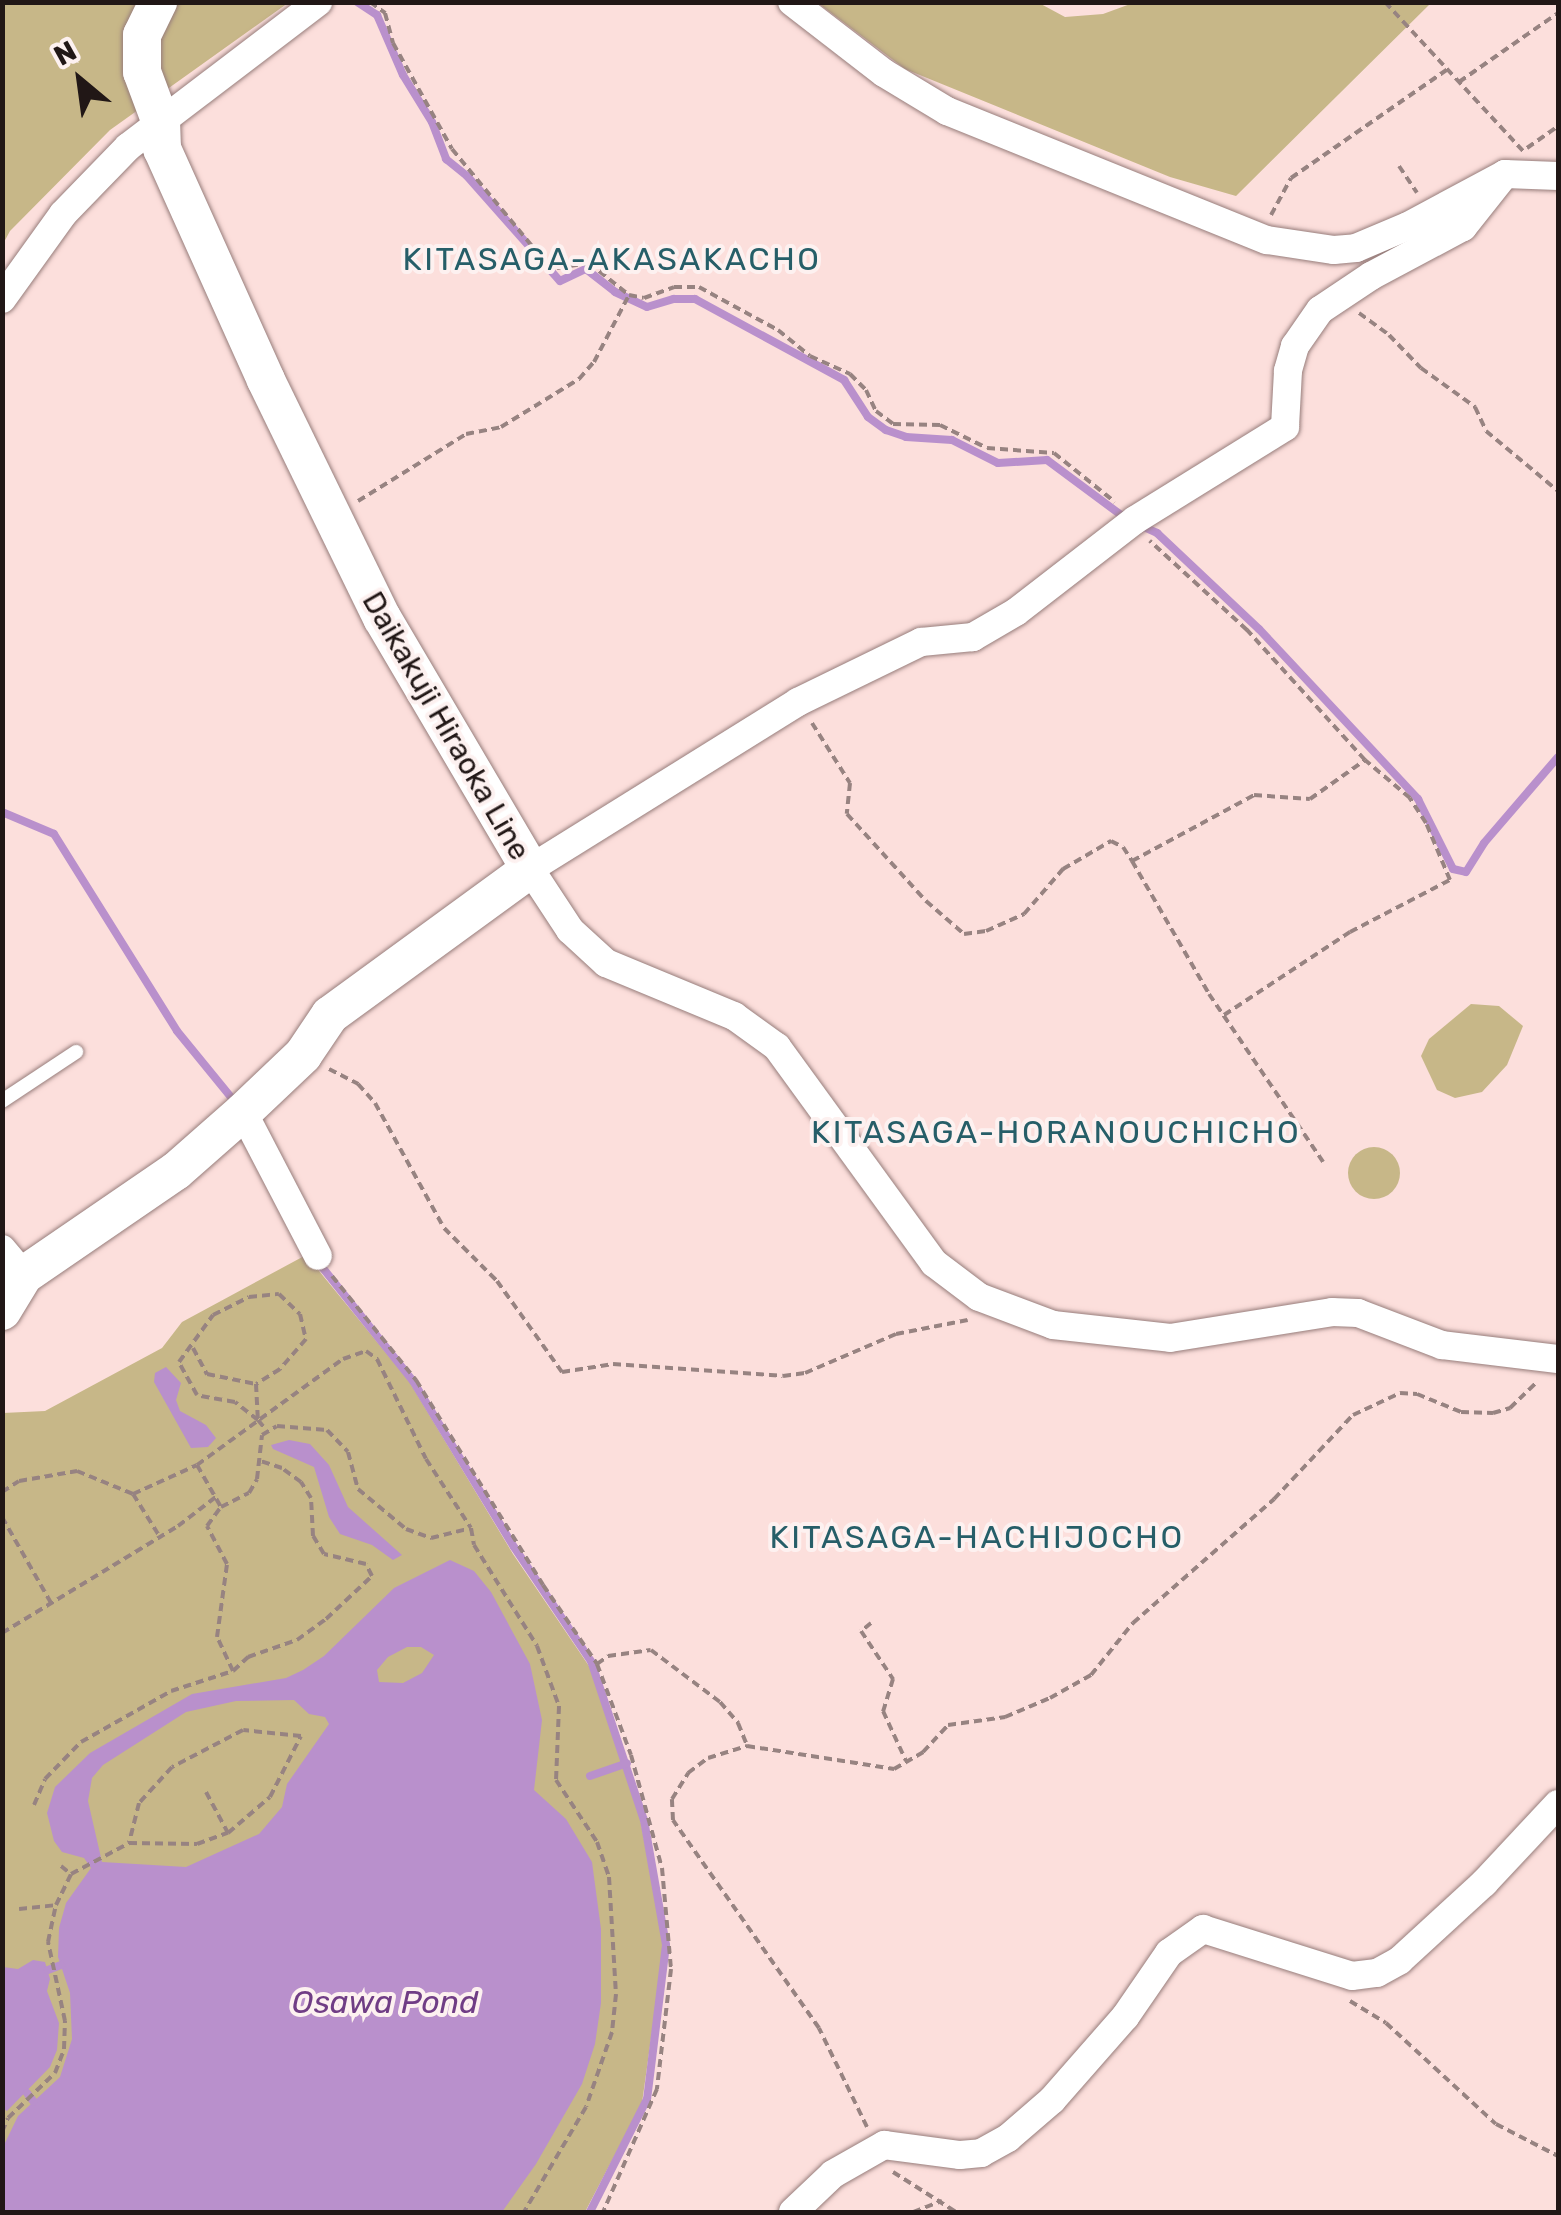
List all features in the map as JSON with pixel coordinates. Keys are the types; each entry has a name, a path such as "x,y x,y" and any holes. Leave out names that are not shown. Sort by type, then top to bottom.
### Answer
{"main road":[{"name":"Daikakuji Hiraoka Line","path":"2,1311 13,1262 176,1171 303,1054 330,1015 530,870 382,618 162,149 160,122 142,72 142,35 158,2"}],"street":[{"path":"2,299 63,214 128,147 318,2"},
{"path":"792,2 884,74 946,111 1260,237 1334,250 1356,248 1505,174 1552,176"},
{"path":"1505,174 1463,227 1320,310 1295,346 1288,371 1285,427 1132,522 1016,612 973,637 921,642 798,702 530,870 570,930 606,963 759,1030 849,1140 934,1263 979,1297 1017,1313 1104,1334 1170,1338 1332,1312 1358,1312 1442,1345 1558,1358"},
{"path":"244,1112 318,1256"},
{"path":"793,2212 833,2174 884,2144 935,2154 970,2154 1008,2138 1052,2100 1125,2017 1169,1953 1203,1929 1352,1976 1377,1973 1400,1960 1484,1883 1558,1804"}],"lane":[{"path":"2,1101 76,1052"}],"path":[{"path":"370,2 385,13 394,43 452,149 546,262 558,268 589,263 608,274 629,295 644,298 674,287 699,287 778,330 810,356 850,374 866,390 876,412 893,424 940,424 988,448 1054,453 1247,630 1365,760 1410,798 1426,823 1450,880 1350,932 1224,1015"},
{"path":"1385,2 1523,151 1552,176"},
{"path":"1459,82 1558,13"},
{"path":"1260,237 1291,178 1448,70"},
{"path":"1523,151 1558,126"},
{"path":"1399,166 1431,214"},
{"path":"1344,294 1351,307 1388,334 1421,368 1475,407 1486,431 1558,490"},
{"path":"332,516 466,434 502,427 579,379 594,362 629,295"},
{"path":"798,702 850,783 847,814 926,901 964,934 986,932 1024,914 1063,869 1111,841 1123,847 1224,1015 1323,1162"},
{"path":"1132,861 1254,795 1310,799 1365,760"},
{"path":"303,1054 358,1084 375,1103 444,1228 497,1281 562,1372 613,1364 783,1376 805,1373 915,1328 1017,1313"},
{"path":"318,1256 416,1380 543,1585 598,1664 631,1756 662,1868 671,1969 656,2089 603,2212"},
{"path":"279,1294 300,1314 306,1340 280,1369 256,1384 207,1374 192,1339 213,1315 248,1297 279,1294"},
{"path":"193,1348 179,1362 197,1395 234,1402 266,1430"},
{"path":"133,1494 197,1465 343,1359 356,1352 373,1353 426,1459 470,1528 474,1545 508,1593 548,1669 560,1723 556,1780 597,1842 609,1876 616,1958 612,2032 600,2070 568,2141 524,2212"},
{"path":"956,2212 924,2194 871,2150 865,2118 819,2028 673,1820 672,1799 688,1773 708,1758 747,1746 894,1769 923,1752 948,1726 1005,1717 1091,1675 1132,1623 1274,1499 1353,1416 1400,1393 1417,1394 1461,1412 1493,1413 1526,1397 1558,1358"},
{"path":"256,1384 258,1420"},
{"path":"233,1671 217,1637 227,1564 208,1526 220,1507 249,1493 260,1461 259,1443 266,1430 277,1426 326,1430 348,1452 350,1472 358,1488 392,1519 420,1536 448,1536 470,1528"},
{"path":"34,1805 46,1778 81,1742 172,1691 233,1671 248,1657 297,1640 326,1620 372,1576 366,1564 324,1554 313,1536 310,1498 301,1482 260,1461"},
{"path":"197,1465 220,1507"},
{"path":"2,1492 19,1481 76,1471 133,1494 160,1537"},
{"path":"2,1634 160,1537 217,1496"},
{"path":"2,1518 51,1604"},
{"path":"871,1622 861,1632 893,1679 883,1711 907,1762"},
{"path":"598,1664 608,1656 651,1650 720,1702 738,1723 747,1746"},
{"path":"2,2132 8,2118 55,2073 64,2050 57,1978 48,1942 56,1906 71,1874 129,1843 198,1844 228,1832 270,1796 300,1736 244,1730 172,1767 138,1803 129,1843"},
{"path":"206,1792 228,1832"},
{"path":"61,1866 71,1874"},
{"path":"18,1910 56,1906"},
{"path":"1321,1968 1341,1996 1386,2023 1496,2124 1558,2156"},
{"path":"914,2212 942,2202"}],"shaded area":[{"path":"3,3 288,3 110,130 10,231 3,244"},
{"path":"818,3 1039,3 1065,17 1103,14 1133,3 1431,3 1236,196 1170,177 905,69"},
{"path":"1471,1004 1499,1006 1523,1026 1507,1065 1482,1092 1455,1098 1437,1090 1421,1056 1429,1039"},
{"path":"1374,1147 1393,1154 1400,1173 1393,1192 1374,1199 1355,1192 1348,1173 1355,1154"},
{"path":"306,1255 409,1381 513,1554 591,1669 637,1802 664,1946 642,2103 585,2212 3,2212 3,1413 45,1411 162,1348 182,1322"}],"water":[{"path":"166,1367 181,1383 176,1400 180,1411 206,1425 216,1438 208,1447 191,1448 154,1382 155,1373"},
{"path":"289,1440 310,1444 329,1465 348,1507 402,1555 393,1560 372,1545 340,1534 329,1517 314,1467 271,1445"},
{"name":"Osawa Pond","path":"450,1560 474,1571 491,1592 530,1664 542,1720 534,1790 566,1819 592,1862 601,1929 601,2003 595,2044 582,2084 536,2164 502,2212 3,2212 3,2147 18,2116 60,2077 72,2039 70,1993 58,1957 59,1928 66,1903 91,1868 84,1858 62,1852 54,1841 47,1813 55,1787 90,1753 192,1694 286,1678 303,1670 324,1656 394,1588","holes":["407,1647 421,1647 434,1655 422,1673 403,1683 379,1682 377,1670 388,1657","294,1700 309,1714 325,1717 329,1724 287,1784 282,1807 259,1834 186,1867 102,1862 88,1801 92,1778 103,1765 186,1712 236,1701"]},
{"path":"33,1960 45,1962 50,1979 47,1991 59,2023 57,2050 50,2067 7,2111 2,2108 3,1967 18,1969"}],"waterway":[{"path":"357,2 377,15 403,75 432,122 446,159 467,176 560,281 586,269 615,292 647,307 674,299 695,299 844,380 868,417 886,430 906,437 952,440 998,463 1047,460 1125,518"},
{"path":"1142,526 1157,533 1259,629 1418,799 1453,869 1466,872 1484,843 1558,757"},
{"path":"2,812 54,834 177,1031 235,1102"},
{"path":"318,1262 413,1381 514,1547 591,1661 644,1820 666,1945 647,2099 590,2212"},
{"path":"590,1776 627,1763"},
{"path":"48,1970 61,1965"},
{"path":"27,2093 34,2102"}],"district":[{"name":"KITASAGA-AKASAKACHO","path":"612,259"},
{"name":"KITASAGA-HORANOUCHICHO","path":"1056,1132"},
{"name":"KITASAGA-HACHIJOCHO","path":"977,1537"}]}
